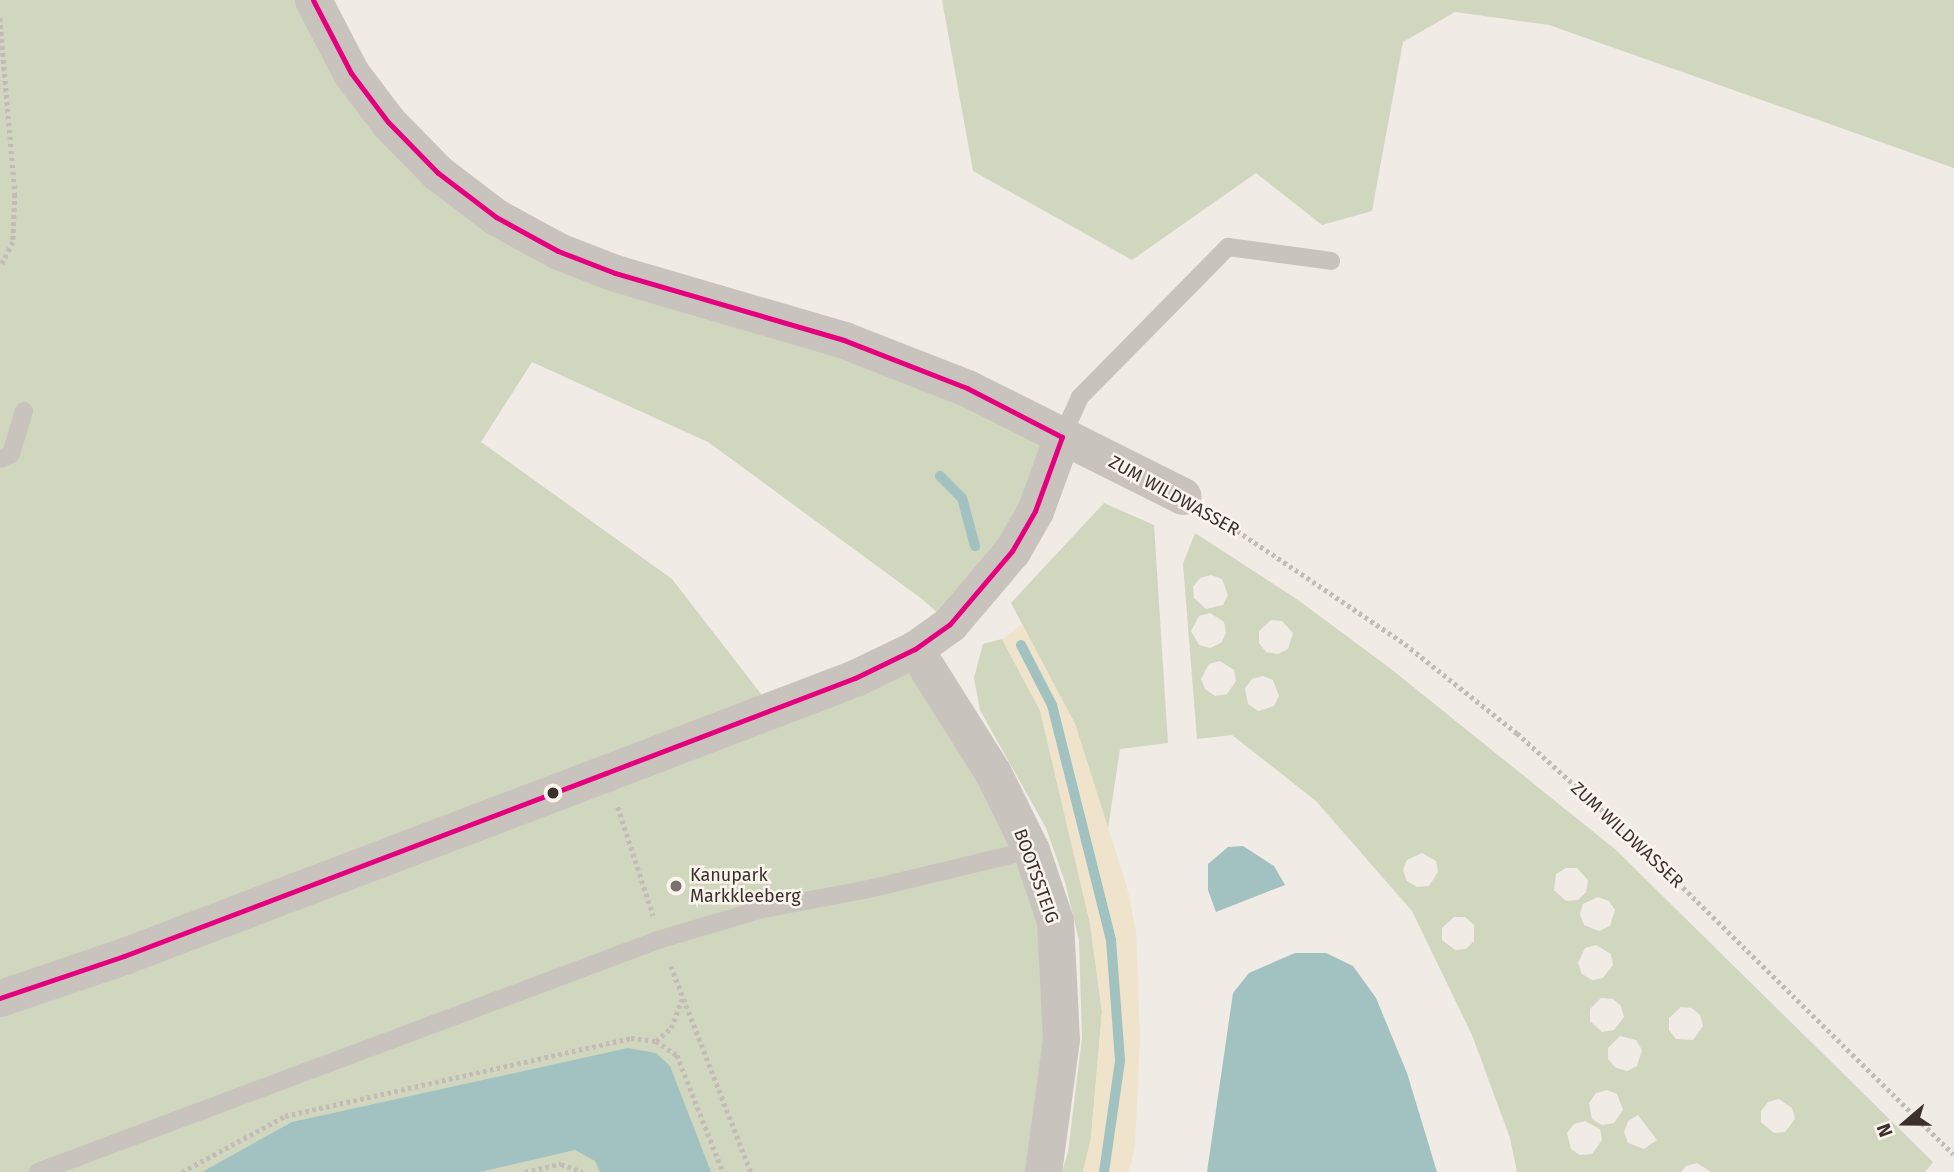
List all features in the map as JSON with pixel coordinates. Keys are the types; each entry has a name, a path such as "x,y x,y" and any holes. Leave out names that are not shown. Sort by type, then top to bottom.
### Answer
{"street":[{"name":"ZUM WILDWASSER","path":"313,0 351,73 388,122 438,173 496,217 558,251 615,273 856,345 968,388 1183,496"},
{"path":"0,998 124,956 575,785 855,678 915,649 950,624 1012,551 1035,511 1062,436"},
{"name":"BOOTSSTEIG","path":"915,649 993,773 1031,850 1055,921 1061,1039 1043,1172"}],"lane":[{"path":"1062,436 1080,397 1228,247 1331,261"},
{"path":"0,459 11,454 24,411"},
{"path":"38,1172 661,939 764,909 869,889 1031,850"}],"path":[{"path":"0,18 15,194 13,242 0,267"},
{"name":"ZUM WILDWASSER","path":"1183,496 1259,543 1405,644 1517,733 1633,838 1954,1154"},
{"path":"618,808 654,916"},
{"path":"661,939 751,1172"},
{"path":"656,1041 671,1028 682,999"},
{"path":"182,1172 285,1116 631,1038 656,1041 677,1055 723,1172"},
{"path":"525,1172 561,1164 583,1172"}],"green space":[{"path":"0,0 313,0 351,73 496,217 1062,437 950,624 922,599 708,442 532,362 481,442 672,579 772,708 915,649 1055,921 1043,1172 0,1172"},
{"path":"942,0 1954,0 1954,168 1549,25 1455,12 1403,42 1372,211 1322,225 1256,173 1132,260 973,171"},
{"path":"1104,503 1154,525 1168,743 1120,749 1108,829 1075,724 1011,603"},
{"path":"1195,533 1298,600 1391,669 1616,850 1933,1162 1925,1172 1711,1172 1697,1163 1686,1166 1681,1172 1517,1172 1510,1138 1472,1035 1412,911 1316,801 1232,735 1197,739 1183,564","holes":["1211,575 1222,579 1228,595 1223,605 1206,609 1194,598 1193,587 1200,578","1210,613 1224,622 1226,633 1221,643 1210,648 1199,645 1191,631 1199,616","1271,620 1282,621 1293,633 1288,649 1278,654 1266,652 1259,643 1259,631","1220,661 1234,670 1236,681 1227,694 1215,696 1205,689 1201,679 1209,664","1263,676 1273,680 1279,696 1274,706 1258,711 1248,704 1245,688 1252,679","1422,853 1436,861 1438,872 1429,886 1417,887 1407,881 1403,870 1407,860","1566,868 1577,868 1588,880 1586,892 1578,900 1566,901 1554,890 1556,874","1598,897 1609,901 1615,910 1610,926 1599,931 1584,925 1580,914 1583,904","1454,917 1465,917 1474,925 1474,941 1466,949 1455,950 1442,940 1442,928","1596,945 1611,954 1613,965 1603,978 1592,980 1582,974 1578,963 1585,948","1601,998 1613,999 1621,1006 1624,1017 1614,1030 1602,1032 1590,1021 1590,1009","1681,1007 1692,1008 1700,1015 1703,1026 1693,1040 1676,1039 1669,1030 1669,1018","1620,1036 1636,1040 1642,1050 1637,1066 1627,1071 1616,1068 1608,1059 1608,1048","1607,1090 1617,1094 1623,1110 1614,1123 1602,1125 1592,1119 1589,1103 1596,1093","1779,1099 1792,1108 1795,1119 1785,1132 1774,1133 1761,1122 1761,1111 1768,1102","1638,1115 1657,1140 1644,1149 1628,1143 1624,1132 1628,1121","1585,1121 1600,1129 1602,1140 1592,1154 1580,1155 1571,1149 1567,1133 1574,1124"]},
{"path":"1002,639 1040,710 1090,923 1102,1012 1091,1138 1083,1172 1062,1172 1068,1152 1082,1038 1079,940 1065,882 1046,828 980,710 974,678 983,644"}],"sand":[{"path":"1022,624 1075,724 1127,887 1136,931 1140,1038 1135,1146 1129,1172 1083,1172 1091,1138 1102,1012 1090,923 1040,710 1002,639"}],"water":[{"path":"1243,846 1274,866 1285,885 1216,912 1208,890 1208,864 1228,847"},
{"path":"1295,953 1326,953 1353,966 1376,998 1407,1073 1437,1172 1207,1172 1233,993 1249,973"},
{"path":"628,1048 656,1053 670,1066 711,1172 600,1172 595,1161 575,1150 480,1172 202,1172 292,1122"}],"waterway":[{"path":"940,476 962,498 975,546"},
{"path":"1021,645 1052,705 1111,940 1120,1061 1104,1172"}],"transit line":[{"path":"0,998 124,956 606,773 855,678 915,649 950,624 1012,551 1035,511 1062,437 967,388 844,340 615,273 558,251 496,217 438,173 388,122 351,73 313,0"}],"place":[{"name":"Kanupark Markkleeberg","path":"676,886"}]}
